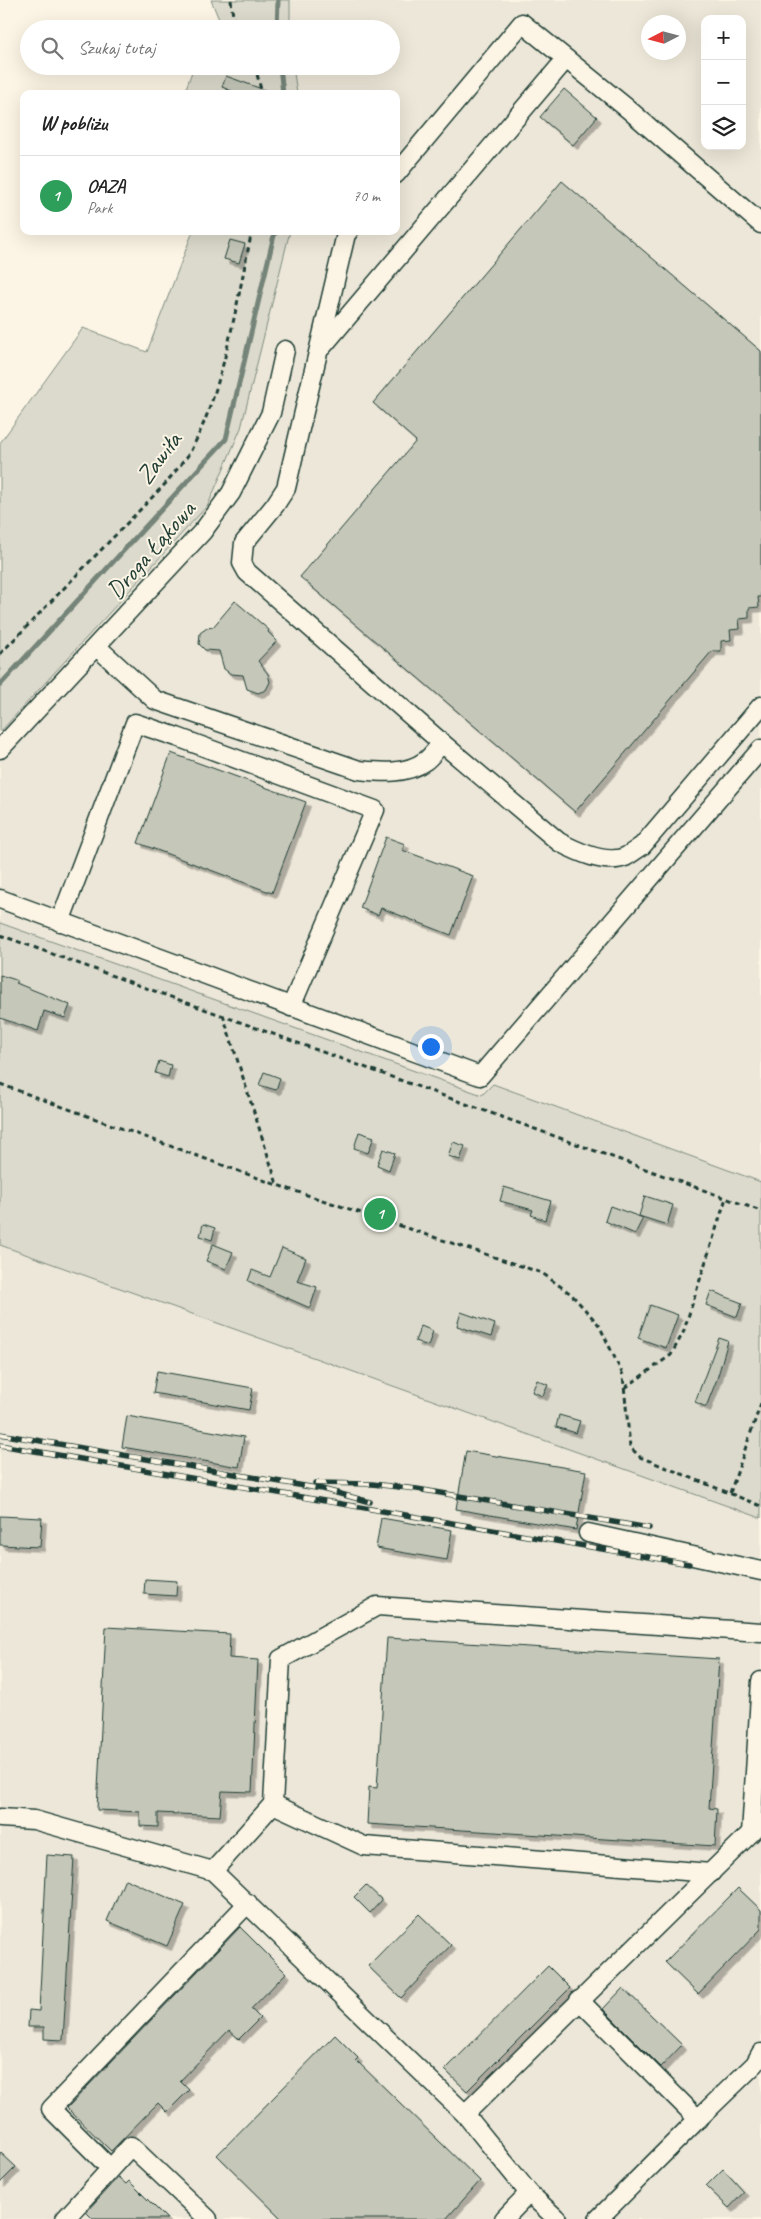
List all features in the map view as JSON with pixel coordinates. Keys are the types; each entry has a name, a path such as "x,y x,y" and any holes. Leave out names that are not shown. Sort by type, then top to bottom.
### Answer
{"street":[{"path":"400,169 522,23 761,224"},
{"path":"319,350 566,59"},
{"path":"346,235 286,488 275,505 244,543 242,563 247,572 442,744 559,842 579,852 606,858 623,858 642,846 761,706"},
{"name":"Droga Łąkowa","path":"0,749 203,532 231,493 270,413 285,350"},
{"path":"97,647 156,700 359,770 384,773 406,770 425,761 442,744"},
{"path":"60,922 135,724 177,737 375,810 291,1007"},
{"path":"0,899 480,1076 761,749"},
{"path":"588,1533 761,1571"},
{"path":"213,1871 273,1804 281,1659 377,1606 761,1632"},
{"path":"465,2114 756,1828 761,1681"},
{"path":"273,1804 364,1846 710,1873"},
{"path":"0,1818 34,1820 213,1871 465,2114 529,2193 557,2219"},
{"path":"110,2168 51,2109 248,1903"},
{"path":"579,2000 698,2119"},
{"path":"598,2219 755,2064 761,2053"},
{"path":"65,2219 131,2146 208,2219"},
{"path":"504,2219 529,2193"}],"path":[{"path":"231,0 234,20"},
{"path":"257,75 261,90"},
{"name":"Zawiła","path":"0,654 166,482 190,453 206,417 226,351 251,235"},
{"path":"0,935 761,1211"},
{"path":"223,1015 277,1185"},
{"path":"0,1084 277,1185 542,1273 572,1294 599,1325 623,1374 630,1447 640,1457 761,1506"},
{"path":"624,1388 671,1355 683,1333 726,1198"},
{"path":"730,1493 761,1403"}],"shaded area":[{"path":"211,0 290,0 290,20 219,20"},
{"path":"290,0 761,0 761,1182 493,1084 482,1095 0,923 0,732 208,505 241,428 289,235 400,235 400,90 296,90 294,75 400,75 400,20 290,20"},
{"path":"191,75 294,75 296,90 185,90"},
{"path":"191,235 289,235 241,428 208,505 0,732 0,443 83,328 147,352"},
{"path":"0,923 482,1095 493,1084 761,1182 761,1518 0,1245"},
{"path":"0,1245 761,1518 761,2219 0,2219"}],"building":[{"path":"226,76 264,90 229,90 222,87"},
{"path":"564,89 597,117 573,145 540,117"},
{"path":"562,181 761,351 761,597 758,597 759,607 749,608 749,618 739,619 740,629 730,630 731,640 721,641 721,651 712,651 575,812 300,577 416,441 373,403"},
{"path":"230,240 245,244 239,263 224,259"},
{"path":"235,601 269,630 268,632 277,641 258,661 268,674 270,682 266,690 258,693 247,689 243,675 231,674 224,669 219,651 205,650 199,644 200,633 207,628 213,627"},
{"path":"171,753 306,802 272,893 138,843"},
{"path":"386,837 405,844 402,850 473,876 451,935 381,908 378,915 360,908"},
{"path":"0,975 16,980 16,983 70,1005 65,1018 44,1011 38,1031 0,1018"},
{"path":"159,1061 171,1065 168,1077 155,1073"},
{"path":"264,1072 280,1078 276,1090 259,1085"},
{"path":"359,1132 374,1137 368,1153 354,1148"},
{"path":"453,1142 465,1146 460,1160 448,1156"},
{"path":"383,1149 395,1153 389,1170 377,1165"},
{"path":"504,1187 551,1201 545,1220 531,1215 533,1210 500,1201"},
{"path":"645,1196 673,1205 667,1225 639,1216"},
{"path":"610,1206 643,1218 635,1234 605,1221"},
{"path":"203,1224 215,1228 212,1240 200,1236"},
{"path":"213,1244 233,1252 226,1269 206,1261"},
{"path":"282,1248 306,1258 297,1281 317,1287 310,1308 248,1281 252,1270 270,1277"},
{"path":"711,1291 742,1303 737,1317 706,1305"},
{"path":"650,1305 678,1315 666,1348 638,1338"},
{"path":"461,1312 495,1324 491,1337 457,1326"},
{"path":"421,1326 433,1331 428,1346 415,1341"},
{"path":"719,1338 728,1341 717,1379 706,1407 695,1402"},
{"path":"157,1371 253,1388 249,1410 153,1393"},
{"path":"537,1380 548,1385 543,1396 532,1392"},
{"path":"559,1415 580,1421 576,1433 556,1427"},
{"path":"127,1416 244,1437 239,1467 122,1447"},
{"path":"466,1451 586,1471 576,1530 456,1509"},
{"path":"0,1516 42,1518 40,1547 0,1545"},
{"path":"381,1518 452,1530 447,1560 376,1548"},
{"path":"145,1579 177,1581 176,1596 144,1594"},
{"path":"106,1627 230,1634 229,1658 258,1660 252,1792 222,1791 220,1816 158,1813 158,1827 140,1826 140,1812 97,1810"},
{"path":"387,1638 719,1659 709,1808 717,1809 715,1846 367,1824 369,1787 377,1788"},
{"path":"47,1855 74,1857 63,2040 44,2039 44,2027 28,2027 29,2010 39,2011"},
{"path":"125,1879 185,1905 167,1946 107,1921"},
{"path":"366,1885 382,1900 370,1913 354,1897"},
{"path":"738,1888 761,1910 761,1929 698,1994 665,1962"},
{"path":"419,1914 451,1945 401,1998 368,1966"},
{"path":"240,1927 286,1973 251,2009 260,2018 239,2039 229,2030 180,2081 189,2090 167,2112 158,2103 111,2151 67,2108"},
{"path":"548,1966 570,1988 467,2091 445,2070"},
{"path":"623,1988 682,2045 661,2067 603,2009"},
{"path":"335,2035 358,2058 356,2060 480,2181 446,2219 282,2219 217,2155"},
{"path":"0,2152 16,2167 0,2183"},
{"path":"723,2169 744,2192 729,2208 706,2186"},
{"path":"118,2177 126,2184 129,2181 167,2219 93,2219 86,2212"}],"waterway":[{"path":"277,20 278,0"},
{"path":"281,75 283,90"},
{"path":"0,685 226,439 274,235"}],"railway":[{"path":"0,1434 322,1489 370,1502"},
{"path":"0,1445 689,1564"},
{"path":"315,1483 372,1484 417,1489 649,1528"}],"place":[{"name":"OAZA","path":"380,1214"}]}
